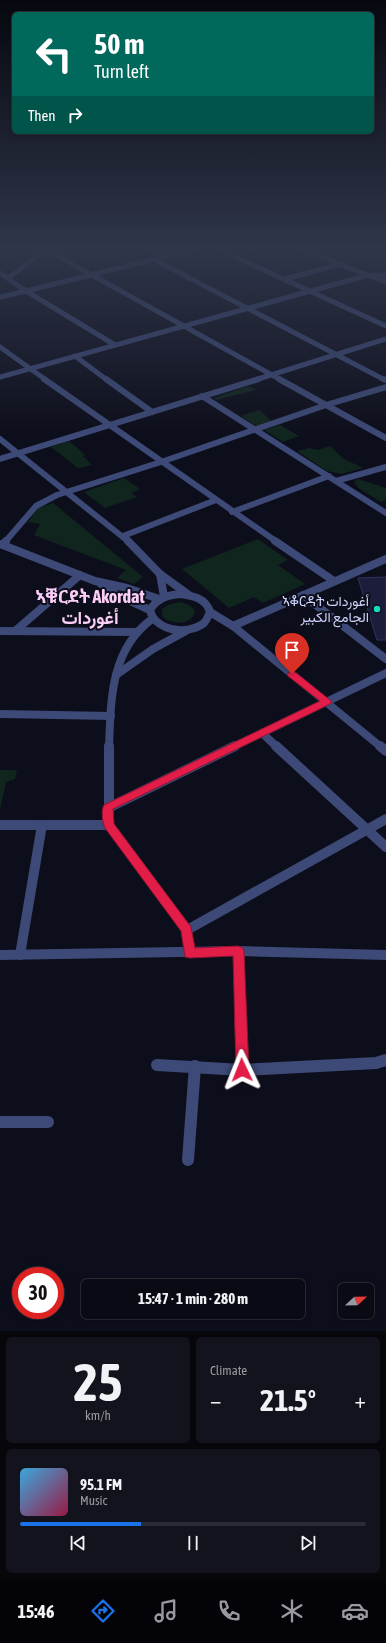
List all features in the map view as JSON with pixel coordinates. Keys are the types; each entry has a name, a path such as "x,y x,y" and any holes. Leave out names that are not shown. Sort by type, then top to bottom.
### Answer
{"street":[{"path":"61,312 115,345"},
{"path":"161,312 386,438"},
{"path":"0,377 234,312"},
{"path":"258,312 386,380"},
{"path":"355,312 386,326"},
{"path":"0,459 386,339"},
{"path":"0,347 232,512 334,581"},
{"path":"75,356 152,412"},
{"path":"162,598 95,581 1,544 36,506 49,499 326,405 386,387"},
{"path":"202,396 386,513"},
{"path":"0,439 123,536 160,574 189,595 204,602 209,608 210,612 233,626 386,751"},
{"path":"336,481 386,467"},
{"path":"232,512 329,476"},
{"path":"123,536 216,500"},
{"path":"233,626 386,559"},
{"path":"160,574 162,598"},
{"path":"15,631 80,575"},
{"path":"95,581 117,595 150,610"},
{"path":"189,595 181,594 162,598 152,606 150,610 152,619 161,626 174,630 189,629"},
{"path":"303,596 386,659"},
{"path":"116,675 153,649 189,629 204,623 210,612"},
{"path":"152,619 137,632 126,646 116,675 111,716 108,825 187,930 190,953"},
{"path":"0,631 137,632"},
{"path":"108,808 386,673"},
{"path":"0,714 111,716"},
{"path":"262,733 368,828 386,847"},
{"path":"187,930 386,819"},
{"path":"0,825 108,825"},
{"path":"20,955 42,825"},
{"path":"0,954 190,953 238,951 386,955"},
{"path":"238,951 242,1070"},
{"path":"157,1065 195,1066 242,1070 376,1063 386,1060"},
{"path":"188,1160 195,1066"},
{"path":"0,1122 48,1122"}],"green space":[{"path":"248,386 256,390 216,400 214,398"},
{"path":"259,410 272,421 256,426 241,416"},
{"path":"280,425 299,436 283,442 264,430"},
{"path":"69,441 85,455 83,456 92,465 78,468 51,447"},
{"path":"330,446 344,459 363,468 342,474 327,471 297,451 309,448 318,450"},
{"path":"124,478 140,489 131,493 137,497 105,508 84,492"},
{"path":"358,479 386,488 386,500 381,502 360,489 354,482"},
{"path":"53,503 143,577 134,584 117,578 126,570 34,535 40,524 28,522 38,508"},
{"path":"258,539 288,560 278,565 305,584 263,603 254,597 229,608 182,569"},
{"path":"180,602 189,605 195,611 190,619 186,622 175,622 162,616 162,609 170,604"},
{"path":"0,770 17,770 15,779 6,782 0,810"}],"building":[{"name":"ኣቆርዳት أغوردات الجامع الكبير","path":"386,577 386,640 377,640 358,578"}],"place":[{"name":"ኣቆርዳት أغوردات الجامع الكبير","path":"377,609"}],"district":[{"name":"ኣቑርደት Akordat أغوردات","path":"90,607"}],"route":[{"path":"242,1070 238,951 190,953 187,930 108,825 108,808 327,702 292,674"}]}
